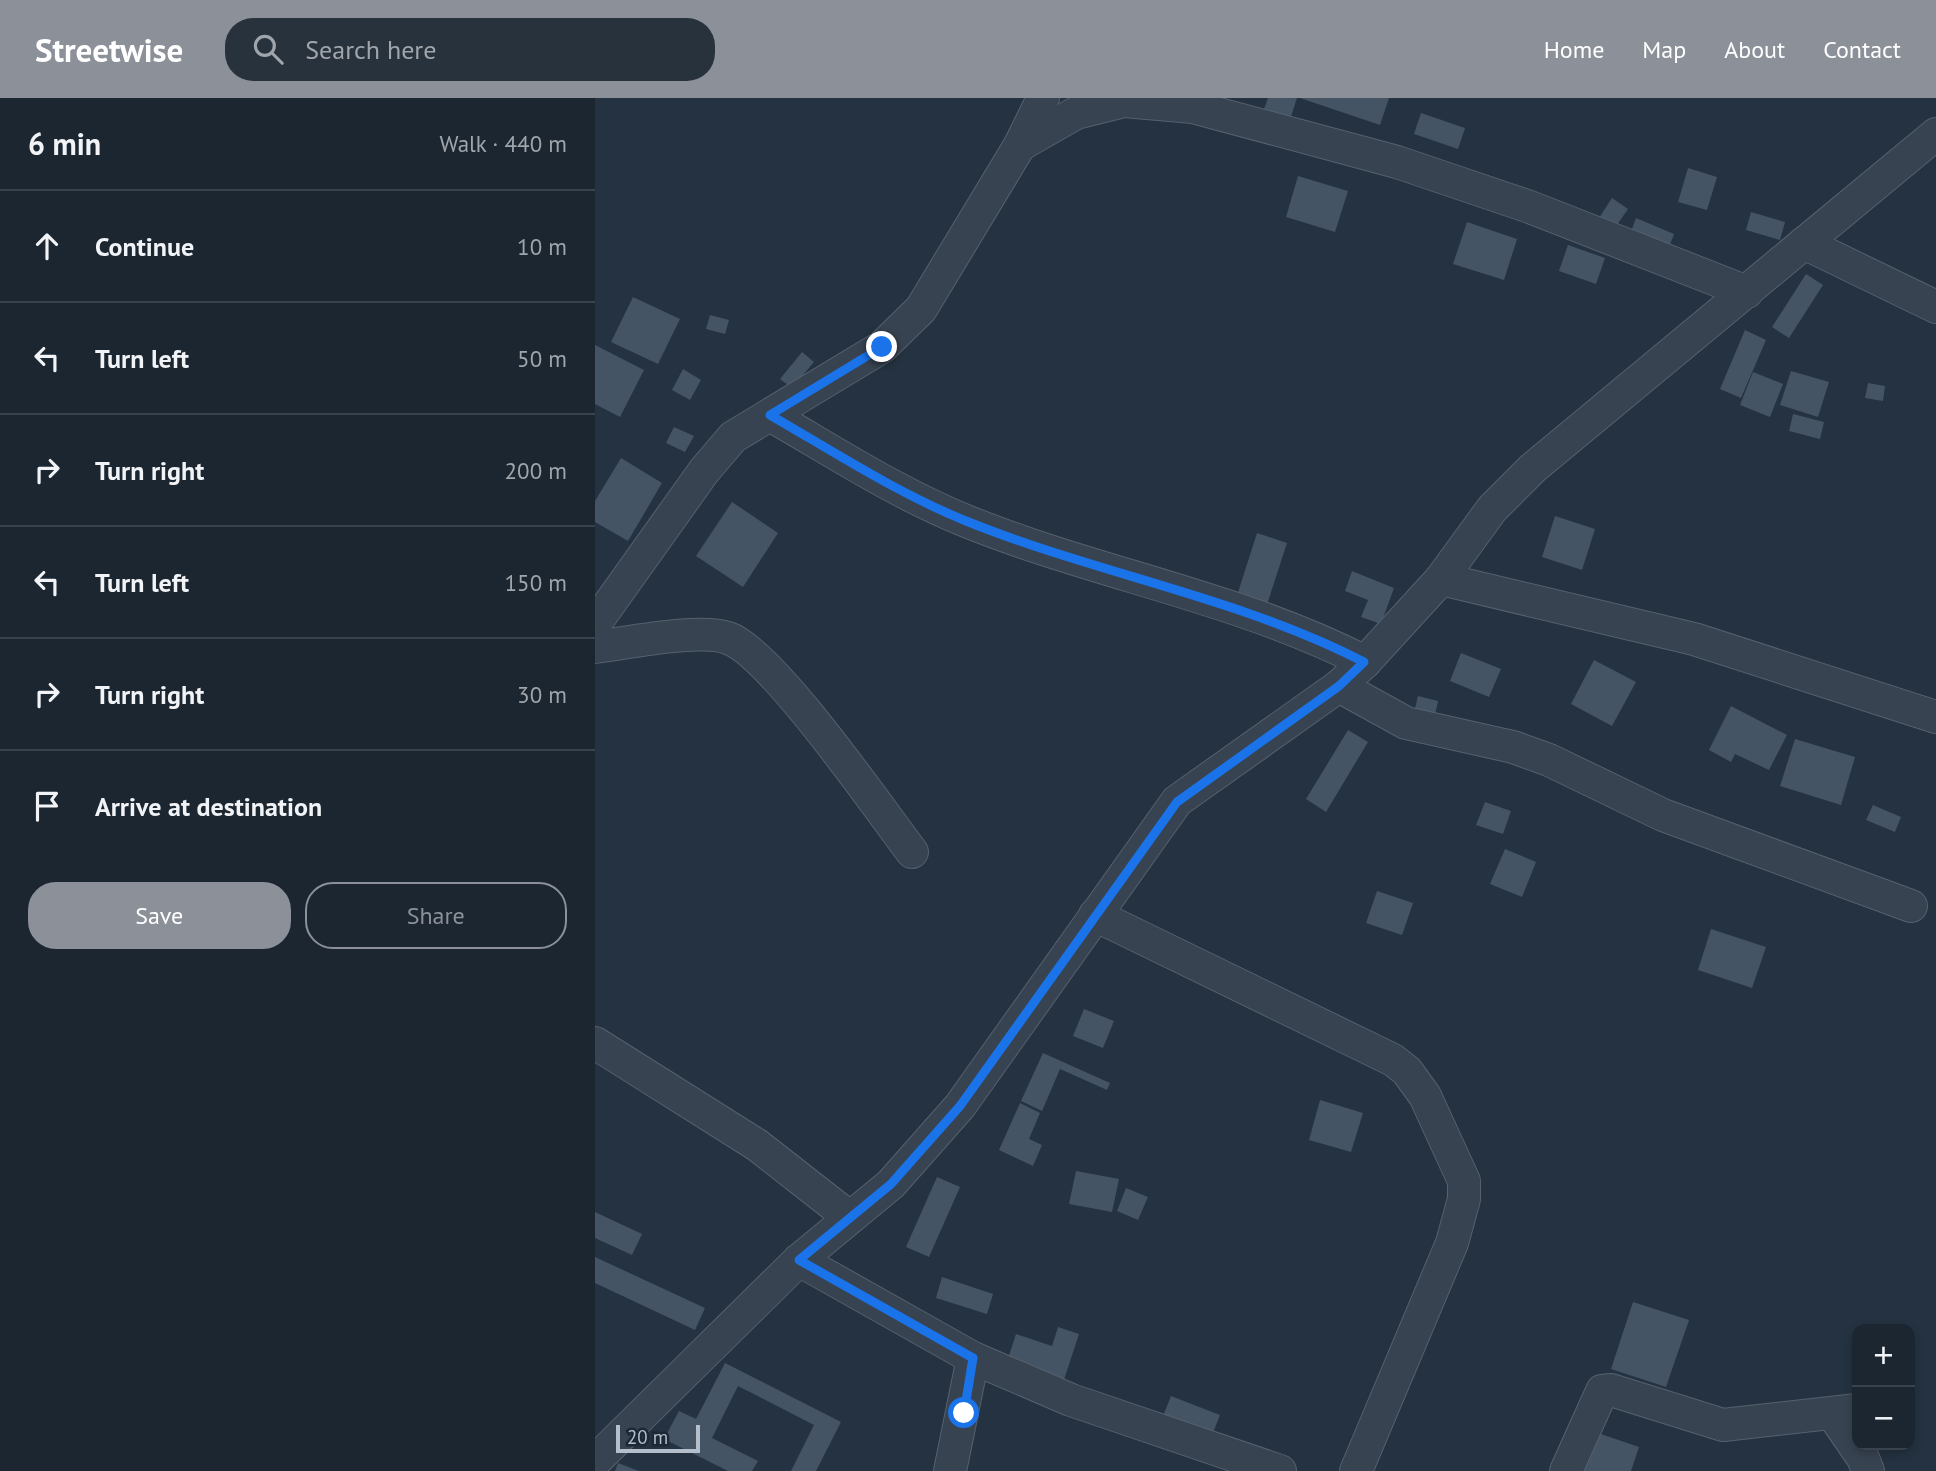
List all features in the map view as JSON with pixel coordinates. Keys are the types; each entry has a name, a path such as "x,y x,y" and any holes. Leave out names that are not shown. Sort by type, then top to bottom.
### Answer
{"street":[{"path":"595,624 703,471 733,437 882,347 921,309 1020,145 1043,98"},
{"path":"1020,145 1076,113 1124,101 1193,107 1397,162 1530,207 1747,292"},
{"path":"595,1461 799,1260 891,1184 960,1106 1177,802 1339,686 1441,579 1492,509 1533,468 1936,134"},
{"path":"1804,243 1936,307"},
{"path":"770,415 879,479 965,520 1053,552 1250,612 1320,639 1364,662"},
{"path":"1441,579 1694,639 1936,717"},
{"path":"595,647 695,636 729,638 756,656 799,704 912,852"},
{"path":"1339,686 1406,723 1513,747 1549,760 1663,815 1911,906"},
{"path":"1095,915 1393,1060 1416,1080 1451,1147 1464,1181 1464,1199 1452,1243 1356,1471"},
{"path":"595,1043 757,1145 849,1217"},
{"path":"799,1260 973,1358 1071,1400 1280,1471"},
{"path":"950,1471 973,1358"},
{"path":"1566,1471 1596,1399 1602,1391 1611,1390 1723,1425 1845,1412 1868,1471"}],"building":[{"path":"1268,98 1297,98 1288,126 1261,117"},
{"path":"1300,98 1389,98 1380,125"},
{"path":"1421,113 1465,128 1458,149 1414,134"},
{"path":"1688,168 1717,177 1707,210 1678,202"},
{"path":"1298,176 1348,191 1335,232 1286,217"},
{"path":"1612,198 1628,209 1612,232 1597,221"},
{"path":"1751,212 1785,222 1780,240 1746,230"},
{"path":"1636,218 1674,234 1663,263 1625,248"},
{"path":"1467,222 1517,239 1504,280 1453,264"},
{"path":"1568,245 1605,258 1596,284 1559,271"},
{"path":"1806,274 1823,285 1789,338 1772,327"},
{"path":"633,297 680,319 658,364 611,342"},
{"path":"710,315 729,320 725,334 706,329"},
{"path":"1745,330 1766,340 1741,398 1720,389"},
{"path":"595,345 644,370 620,417 595,404"},
{"path":"802,352 814,362 792,388 780,379"},
{"path":"683,369 701,380 690,400 672,390"},
{"path":"1791,371 1829,382 1818,417 1780,405"},
{"path":"1753,372 1783,384 1770,417 1740,405"},
{"path":"1868,383 1885,386 1883,401 1865,398"},
{"path":"1793,414 1824,422 1820,439 1789,431"},
{"path":"674,427 694,436 685,452 666,443"},
{"path":"621,458 662,483 628,541 595,522 595,501"},
{"path":"732,502 778,533 743,587 696,556"},
{"path":"1555,516 1595,529 1582,570 1542,557"},
{"path":"1257,533 1287,543 1262,620 1232,611"},
{"path":"1352,571 1394,588 1381,624 1361,617 1368,600 1345,591"},
{"path":"1461,653 1501,669 1489,697 1450,681"},
{"path":"1594,660 1636,682 1612,726 1571,704"},
{"path":"1418,696 1438,701 1431,733 1410,729"},
{"path":"1731,706 1787,735 1769,770 1735,754 1731,762 1709,750"},
{"path":"1348,730 1368,742 1326,812 1306,799"},
{"path":"1795,739 1855,757 1841,805 1780,786"},
{"path":"1485,802 1511,811 1503,834 1476,825"},
{"path":"1873,805 1901,817 1895,832 1866,820"},
{"path":"1505,849 1536,862 1522,897 1490,884"},
{"path":"1377,891 1413,903 1402,935 1366,923"},
{"path":"1711,929 1766,947 1752,988 1698,970"},
{"path":"1084,1009 1114,1021 1103,1048 1073,1036"},
{"path":"1043,1053 1110,1083 1107,1090 1060,1069 1042,1111 1021,1101"},
{"path":"1320,1100 1363,1113 1351,1152 1309,1140"},
{"path":"1020,1103 1040,1113 1029,1139 1042,1145 1033,1166 999,1150"},
{"path":"1076,1171 1119,1179 1112,1212 1069,1204"},
{"path":"937,1177 960,1187 929,1257 906,1247"},
{"path":"1126,1188 1148,1197 1138,1220 1117,1211"},
{"path":"595,1212 642,1234 632,1255 595,1238"},
{"path":"595,1257 705,1308 695,1330 595,1283"},
{"path":"942,1277 993,1294 987,1314 936,1298"},
{"path":"1633,1302 1689,1320 1666,1387 1611,1369"},
{"path":"1058,1327 1079,1334 1060,1392 1003,1374 1016,1334 1052,1346"},
{"path":"725,1363 841,1422 816,1471 791,1471 814,1425 738,1386 712,1438 758,1461 752,1471 728,1471 664,1439 679,1411 696,1419"},
{"path":"1171,1396 1220,1415 1204,1455 1155,1436"},
{"path":"1595,1432 1639,1447 1631,1471 1582,1471"},
{"path":"618,1463 639,1471 615,1471"}],"route":[{"path":"882,347 770,415 879,479 965,520 1053,552 1250,612 1320,639 1364,662 1339,686 1194,786 1177,802 960,1106 891,1184 799,1260 973,1358 964,1413"}]}
